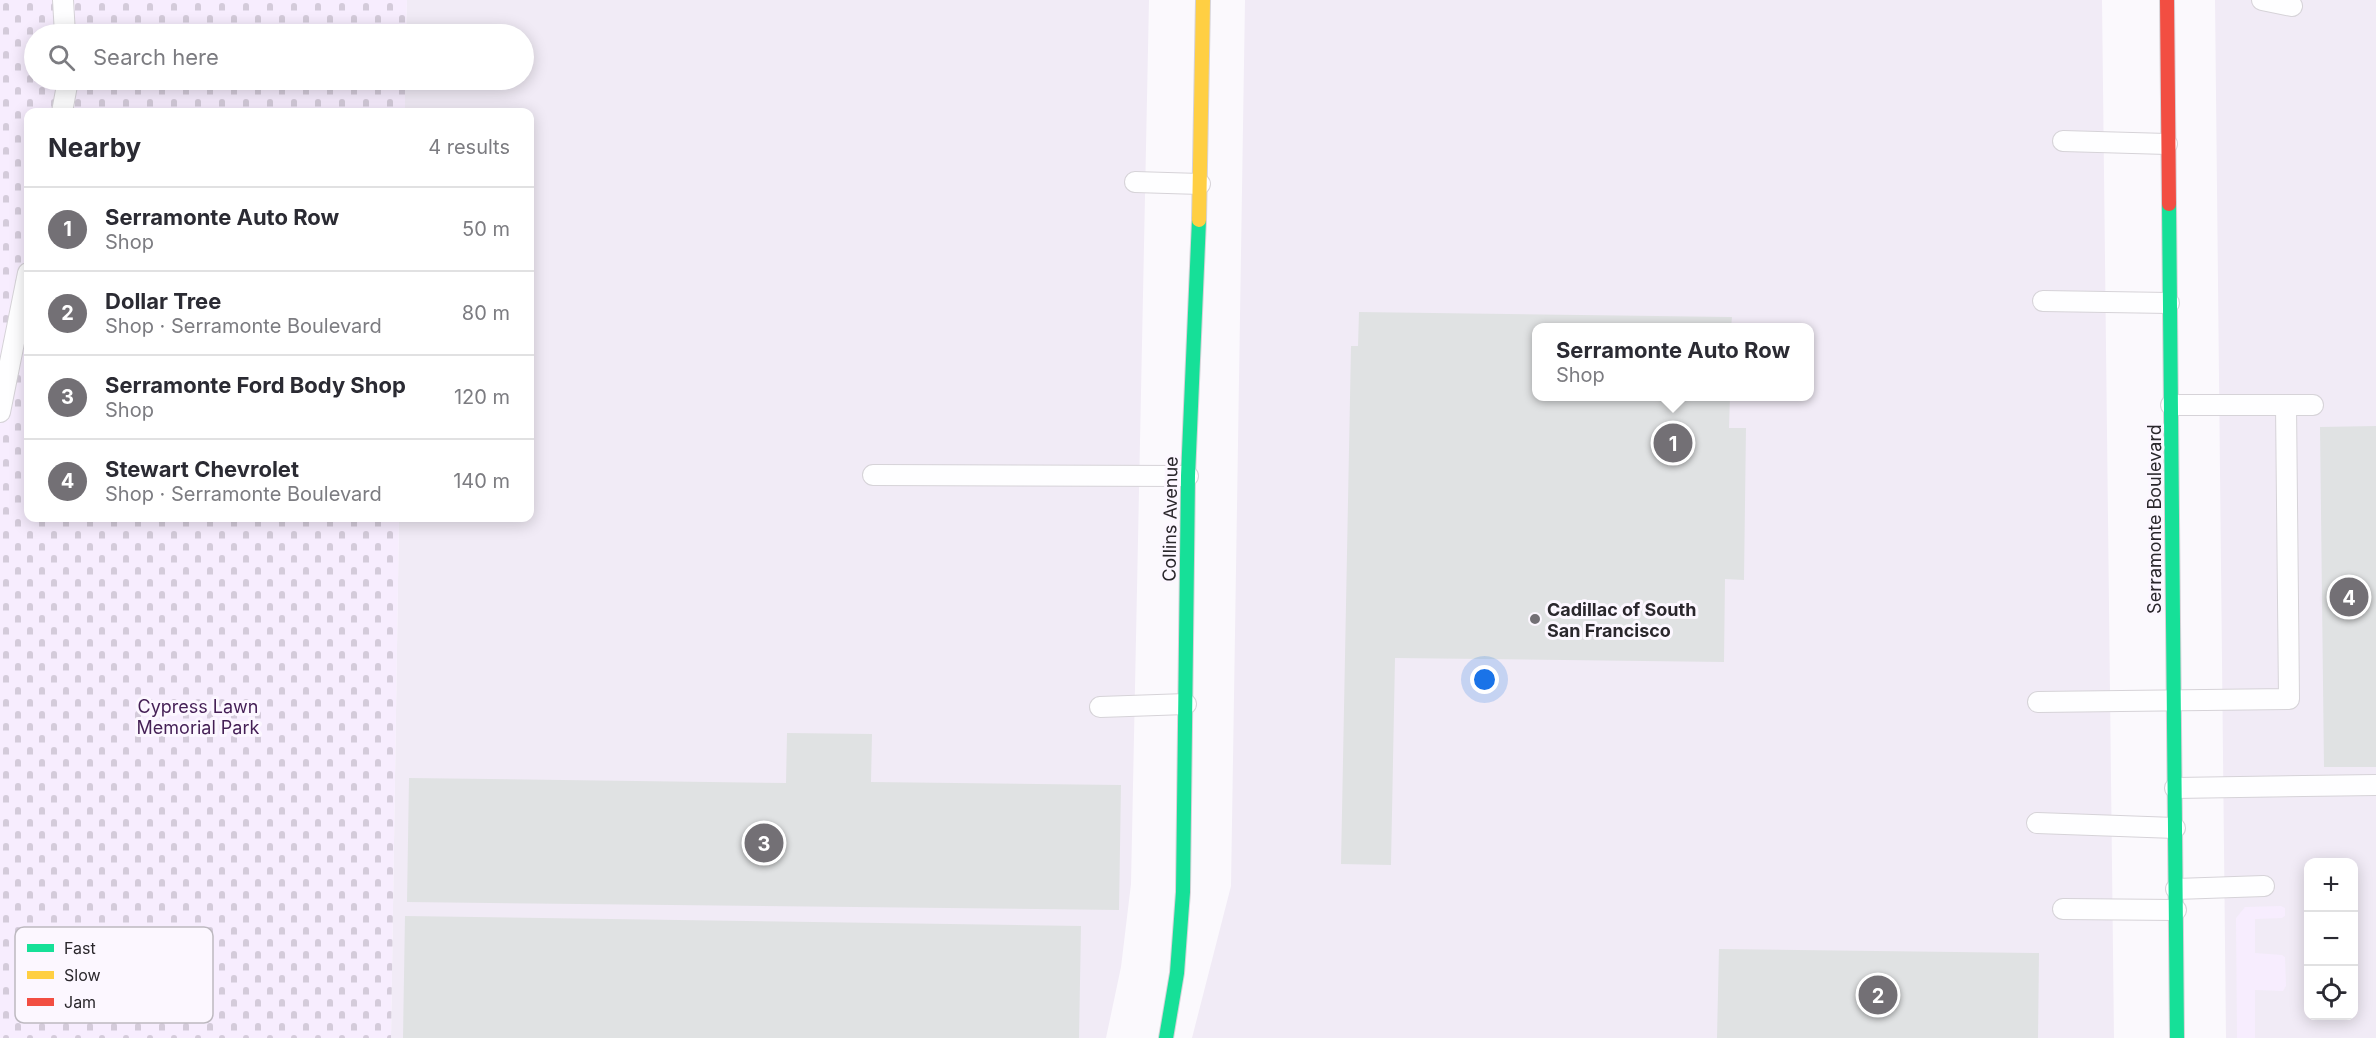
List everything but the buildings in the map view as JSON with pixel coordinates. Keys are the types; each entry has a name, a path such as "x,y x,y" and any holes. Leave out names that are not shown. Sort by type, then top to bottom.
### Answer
{"main road":[{"name":"Collins Avenue","path":"1166,1038 1177,973 1183,892 1188,476 1200,184 1203,0"},
{"name":"Serramonte Boulevard","path":"2167,0 2177,1038"}],"lane":[{"path":"63,0 64,24"},
{"path":"2262,0 2292,6"},
{"path":"63,108 66,90"},
{"path":"2063,141 2167,144"},
{"path":"1135,182 1200,184"},
{"path":"0,412 24,293"},
{"path":"2043,301 2169,303"},
{"path":"2171,405 2313,405"},
{"path":"2038,702 2289,699 2286,405"},
{"path":"873,475 1188,476"},
{"path":"1101,707 1186,704"},
{"path":"2175,788 2376,785"},
{"path":"2037,823 2175,828"},
{"path":"2176,889 2264,886"},
{"path":"2063,909 2176,910"}],"shaded area":[{"path":"407,0 1149,0 1131,884 1121,967 1106,1038 391,1038 399,522 534,522 534,108 405,108 405,90 534,90 534,24 406,24"},
{"path":"1245,0 2102,0 2114,1038 1192,1038 1231,886"},
{"path":"2215,0 2376,0 2376,1038 2226,1038"}],"green space":[{"name":"Cypress Lawn Memorial Park","path":"0,0 407,0 406,24 24,24 24,90 405,90 405,108 24,108 24,522 399,522 391,1038 0,1038"},
{"path":"2281,906 2285,908 2285,916 2282,918 2255,919 2255,953 2285,957 2286,986 2283,991 2255,990 2255,1038 2237,1038 2236,918 2245,907"}],"traffic: fast":[{"path":"2169,204 2177,1038"},
{"path":"1166,1038 1177,973 1183,892 1188,476 1199,220"}],"traffic: slow":[{"path":"1199,220 1203,0"}],"traffic: jam":[{"path":"2167,0 2169,204"}],"place":[{"name":"Serramonte Auto Row","path":"1673,443"},
{"name":"Stewart Chevrolet","path":"2349,597"},
{"name":"Cadillac of South San Francisco","path":"1535,619"},
{"name":"Serramonte Ford Body Shop","path":"764,843"},
{"name":"Dollar Tree","path":"1878,995"}]}
